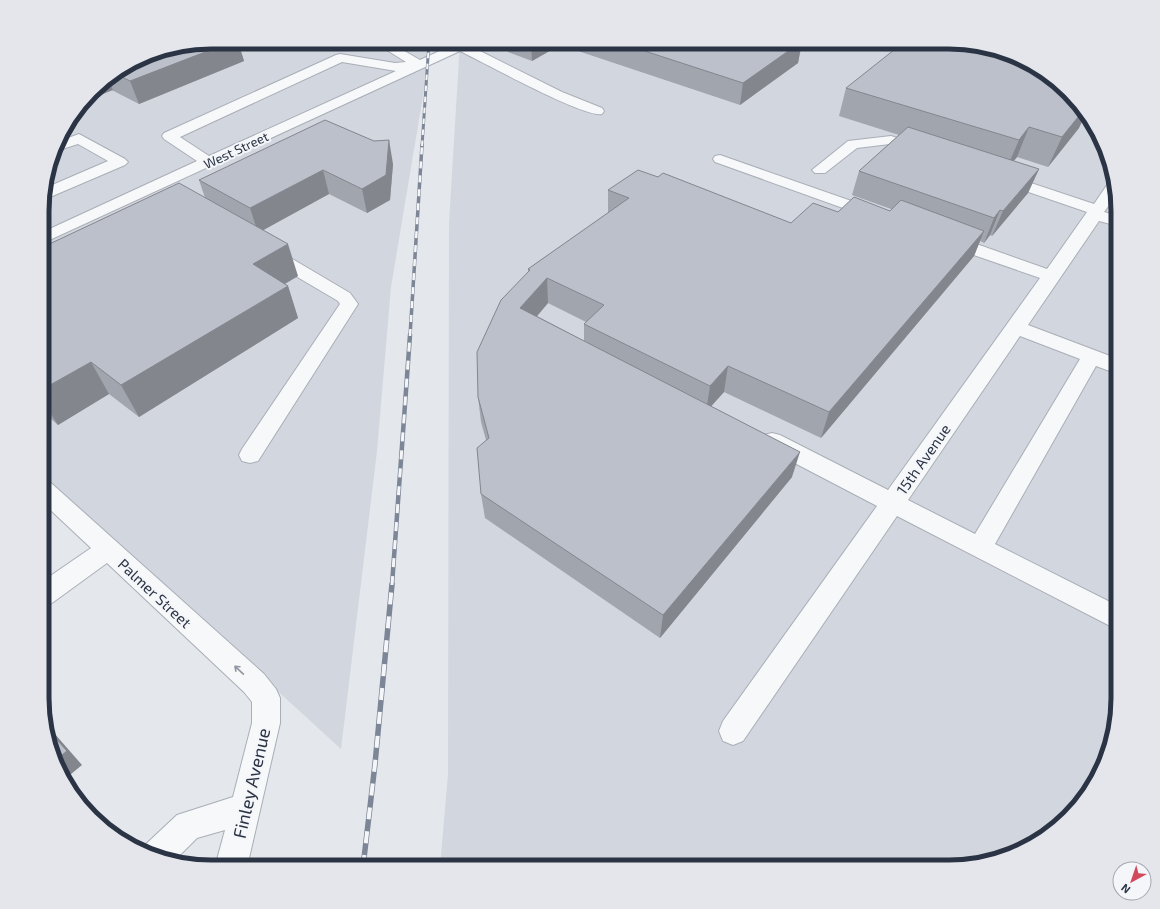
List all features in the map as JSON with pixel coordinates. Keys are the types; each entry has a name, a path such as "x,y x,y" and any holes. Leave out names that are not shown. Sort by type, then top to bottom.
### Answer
{"street":[{"path":"395,49 424,63"},
{"name":"West Street","path":"49,236 162,191 208,162 454,49"},
{"path":"474,49 557,95 597,110"},
{"path":"208,162 169,136 340,58 395,67 424,63"},
{"path":"50,192 120,162 79,138 63,145"},
{"path":"820,170 853,144 891,140 935,155"},
{"path":"720,159 885,218"},
{"path":"986,173 1111,218"},
{"name":"15th Avenue","path":"733,731 1110,192"},
{"path":"930,234 1051,276"},
{"path":"250,455 349,304 344,297 283,261"},
{"path":"1016,326 1111,364"},
{"path":"980,548 1091,357"},
{"path":"752,431 1111,615"},
{"name":"Palmer Street","path":"49,495 254,683 266,698"},
{"path":"49,591 108,549"},
{"name":"Finley Avenue","path":"232,860 266,723 266,698"},
{"path":"161,852 188,826 245,808"}],"shaded area":[{"path":"201,49 431,49 391,287 377,451 341,749 49,482 49,201 52,180 61,149 76,121 89,104 104,89 121,76 149,61 180,52"},
{"path":"460,49 959,49 992,55 1031,71 1056,89 1071,104 1084,121 1099,149 1108,180 1111,201 1111,708 1108,729 1099,760 1084,788 1071,805 1056,820 1039,833 1011,848 980,857 959,860 441,860 448,774 449,223"}],"building":[{"path":"213,49 130,81 121,76 149,61 190,50"},
{"path":"639,49 791,49 743,83"},
{"path":"895,49 970,50 1011,61 1039,76 1056,89 1079,115 1062,137 1029,127 1019,140 846,88"},
{"path":"325,120 374,141 389,140 386,175 362,189 323,170 250,208 199,180"},
{"path":"908,127 1039,169 1003,211 1000,210 994,218 859,171"},
{"path":"638,170 658,177 663,173 791,223 813,203 838,212 854,197 890,211 901,200 984,231 829,412 728,366 710,386 584,324 604,305 547,278 520,308 800,452 663,615 481,494 477,448 489,438 478,397 477,352 501,300 530,270 528,269 629,198 608,190"},
{"path":"179,183 288,244 253,264 288,286 121,385 91,362 49,386 49,244"},
{"path":"54,737 67,751 60,757"}],"railway":[{"path":"422,146 429,49"},
{"path":"410,336 422,145"},
{"path":"392,585 410,335"},
{"path":"364,860 375,764 392,584"}]}
